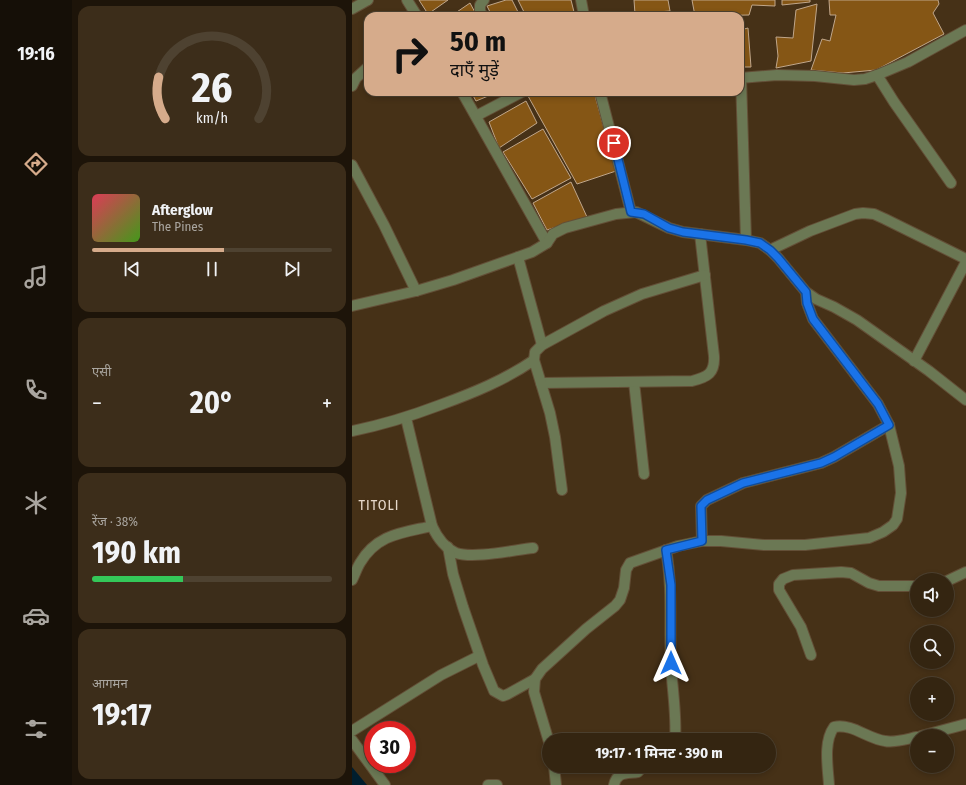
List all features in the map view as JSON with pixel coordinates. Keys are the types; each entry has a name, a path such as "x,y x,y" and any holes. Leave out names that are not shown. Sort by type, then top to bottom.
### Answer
{"street":[{"path":"352,9 368,0"},
{"path":"407,0 414,12"},
{"path":"481,12 480,5 484,0"},
{"path":"581,0 583,12"},
{"path":"744,78 777,75 815,76 854,80 877,75 908,62 966,30"},
{"path":"352,86 356,78 364,71"},
{"path":"877,75 894,102 951,182"},
{"path":"464,96 547,243"},
{"path":"476,116 514,96"},
{"path":"601,96 631,212"},
{"path":"741,96 746,240"},
{"path":"352,165 384,225 416,291"},
{"path":"352,306 416,291 453,280 532,252 547,243 553,234 565,228 616,214 631,212 644,214 669,228 683,232 760,243 770,250 806,292 816,299 857,320 966,400"},
{"path":"770,250 810,231 855,214 863,213 874,214 966,259"},
{"path":"541,383 692,381 703,378 712,370 714,365 714,356 700,234"},
{"path":"518,257 542,345"},
{"path":"914,361 966,262"},
{"path":"562,490 555,437 534,360 535,352 542,345 616,305 642,294 705,274"},
{"path":"448,547 457,587 491,686 494,691 503,696 535,679 542,669 620,600 624,588 626,570 630,563 666,550 702,541 721,541 764,545 805,545 869,538 883,532 893,525 897,519 901,493 899,466 889,425 878,404 813,319 807,303 806,292"},
{"path":"352,431 406,418 472,394 502,380 534,360"},
{"path":"634,382 644,474"},
{"path":"406,418 432,526 436,536 455,552 464,554 477,555 533,548"},
{"path":"702,541 701,506 707,500 743,483 821,463 889,425"},
{"path":"352,580 359,564 376,543 395,534 432,526"},
{"path":"666,550 671,585 671,663 674,733"},
{"path":"812,655 801,628 779,590 779,584 783,579 793,575 851,572 868,583 879,586 910,586"},
{"path":"954,578 966,572"},
{"path":"352,731 441,675 480,656"},
{"path":"535,679 534,692 546,733"},
{"path":"947,729 966,724"},
{"path":"830,785 828,750 830,732 834,727 840,726 856,730 885,741 910,738"},
{"path":"352,740 384,785"},
{"path":"555,773 556,785"},
{"path":"614,785 621,774 630,773"},
{"path":"488,785 497,785"}],"water":[{"path":"352,767 367,785 352,785"}],"building":[{"path":"419,0 448,0 431,12 427,12"},
{"path":"506,0 512,0 518,12 490,12 487,6"},
{"path":"518,0 571,0 574,12 524,12"},
{"path":"634,0 668,0 670,11 635,12"},
{"path":"692,0 775,0 775,6 752,5 749,15 744,15 744,12 694,12"},
{"path":"782,0 810,0 810,2 782,5"},
{"path":"829,0 938,0 939,4 933,13 944,34 876,70 843,73 811,70 822,39 830,41 836,15 830,15"},
{"path":"470,3 475,12 457,12"},
{"path":"817,4 811,61 776,68 778,56 776,37 793,38 796,10"},
{"path":"748,28 751,67 744,67 744,29"},
{"path":"473,96 488,96 476,101"},
{"path":"528,96 595,96 616,171 577,184"},
{"path":"526,101 537,123 499,148 489,122"},
{"path":"543,129 571,178 532,199 503,152"},
{"path":"571,182 587,217 547,230 533,203"}],"district":[{"name":"TITOLI","path":"379,505"}],"route":[{"path":"614,143 631,212 644,214 669,228 683,232 760,243 778,258 806,292 807,303 813,319 878,404 889,425 821,463 811,467 743,483 716,495 707,500 701,506 702,541 666,550 671,585 671,663"}]}
